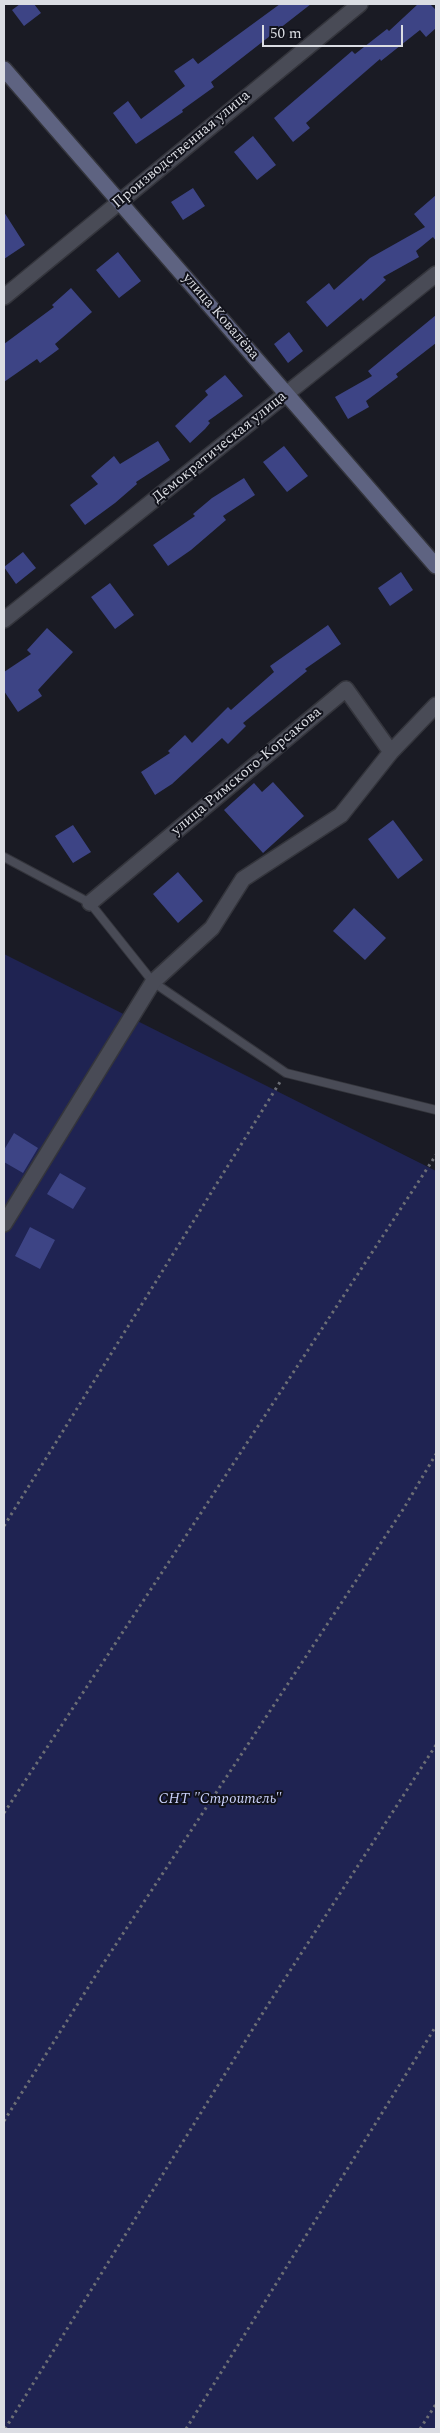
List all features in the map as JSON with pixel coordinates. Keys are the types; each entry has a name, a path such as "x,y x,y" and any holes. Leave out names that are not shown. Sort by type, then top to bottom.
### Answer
{"street":[{"name":"Производственная улица","path":"4,297 360,4"},
{"name":"улица Ковалёва","path":"4,69 436,566"},
{"name":"Демократическая улица","path":"4,620 436,274"},
{"name":"улица Римского-Корсакова","path":"90,903 346,689 391,752"},
{"path":"4,1224 154,982 212,928 243,879 341,815 391,752 436,705"}],"lane":[{"path":"4,857 90,903 154,982 286,1073 436,1110"}],"path":[{"path":"4,1526 286,1073"},
{"path":"4,1813 436,1155"},
{"path":"4,2121 101,1968 404,1508 436,1454"},
{"path":"5,2429 264,2011 436,1745"},
{"path":"186,2429 436,2026"},
{"path":"420,2429 436,2404"}],"green space":[{"name":"СНТ \"Строитель\"","path":"4,954 436,1171 436,2429 4,2429"}],"building":[{"path":"20,4 34,4 41,13 24,26 12,10"},
{"path":"280,4 311,4 211,82 214,87 182,110 183,112 136,144 113,113 128,101 141,119 185,86 174,71 193,58 198,64"},
{"path":"418,4 430,4 436,10 436,28 426,37 420,30 381,61 380,59 306,123 310,128 293,142 274,118 352,51 355,54 387,29 389,31"},
{"path":"253,136 276,165 257,180 234,152"},
{"path":"193,188 205,206 183,220 171,202"},
{"path":"436,195 436,241 433,237 416,251 419,257 383,277 386,280 363,301 361,298 327,327 306,302 329,283 334,290 370,258 425,227 414,214"},
{"path":"4,212 25,245 4,259"},
{"path":"118,252 141,281 119,298 96,270"},
{"path":"71,288 92,312 55,344 59,349 40,363 37,359 4,382 4,344 54,307 52,305"},
{"path":"436,315 436,343 396,374 398,377 366,401 369,407 348,419 335,397 372,376 368,371"},
{"path":"289,332 303,351 288,363 274,344"},
{"path":"225,375 243,396 208,421 210,423 190,443 175,426 208,395 205,391"},
{"path":"158,441 170,460 136,482 137,484 115,503 85,525 70,505 98,484 91,476 114,456 120,464"},
{"path":"284,446 308,476 287,492 263,462"},
{"path":"244,478 255,495 223,516 226,520 191,550 168,566 153,545 195,516 193,514 212,498"},
{"path":"23,552 36,568 16,584 4,567"},
{"path":"401,572 413,590 390,606 378,588"},
{"path":"110,583 134,615 115,629 91,597"},
{"path":"328,625 341,644 305,669 307,671 243,723 246,726 228,744 222,738 172,784 155,795 141,772 170,753 168,751 185,735 192,743 228,707 231,710 274,672 270,666"},
{"path":"47,628 73,652 38,690 42,696 18,712 4,691 4,672 31,654 27,650"},
{"path":"273,782 304,816 263,853 224,810 254,783 262,792"},
{"path":"393,820 423,860 398,879 368,839"},
{"path":"73,825 91,852 73,863 55,836"},
{"path":"178,872 203,901 178,923 153,894"},
{"path":"354,908 386,938 365,960 333,931"},
{"path":"14,1133 38,1148 23,1173 4,1162 4,1150"},
{"path":"60,1173 86,1188 73,1209 47,1194"},
{"path":"30,1227 55,1240 40,1269 15,1256"}]}
